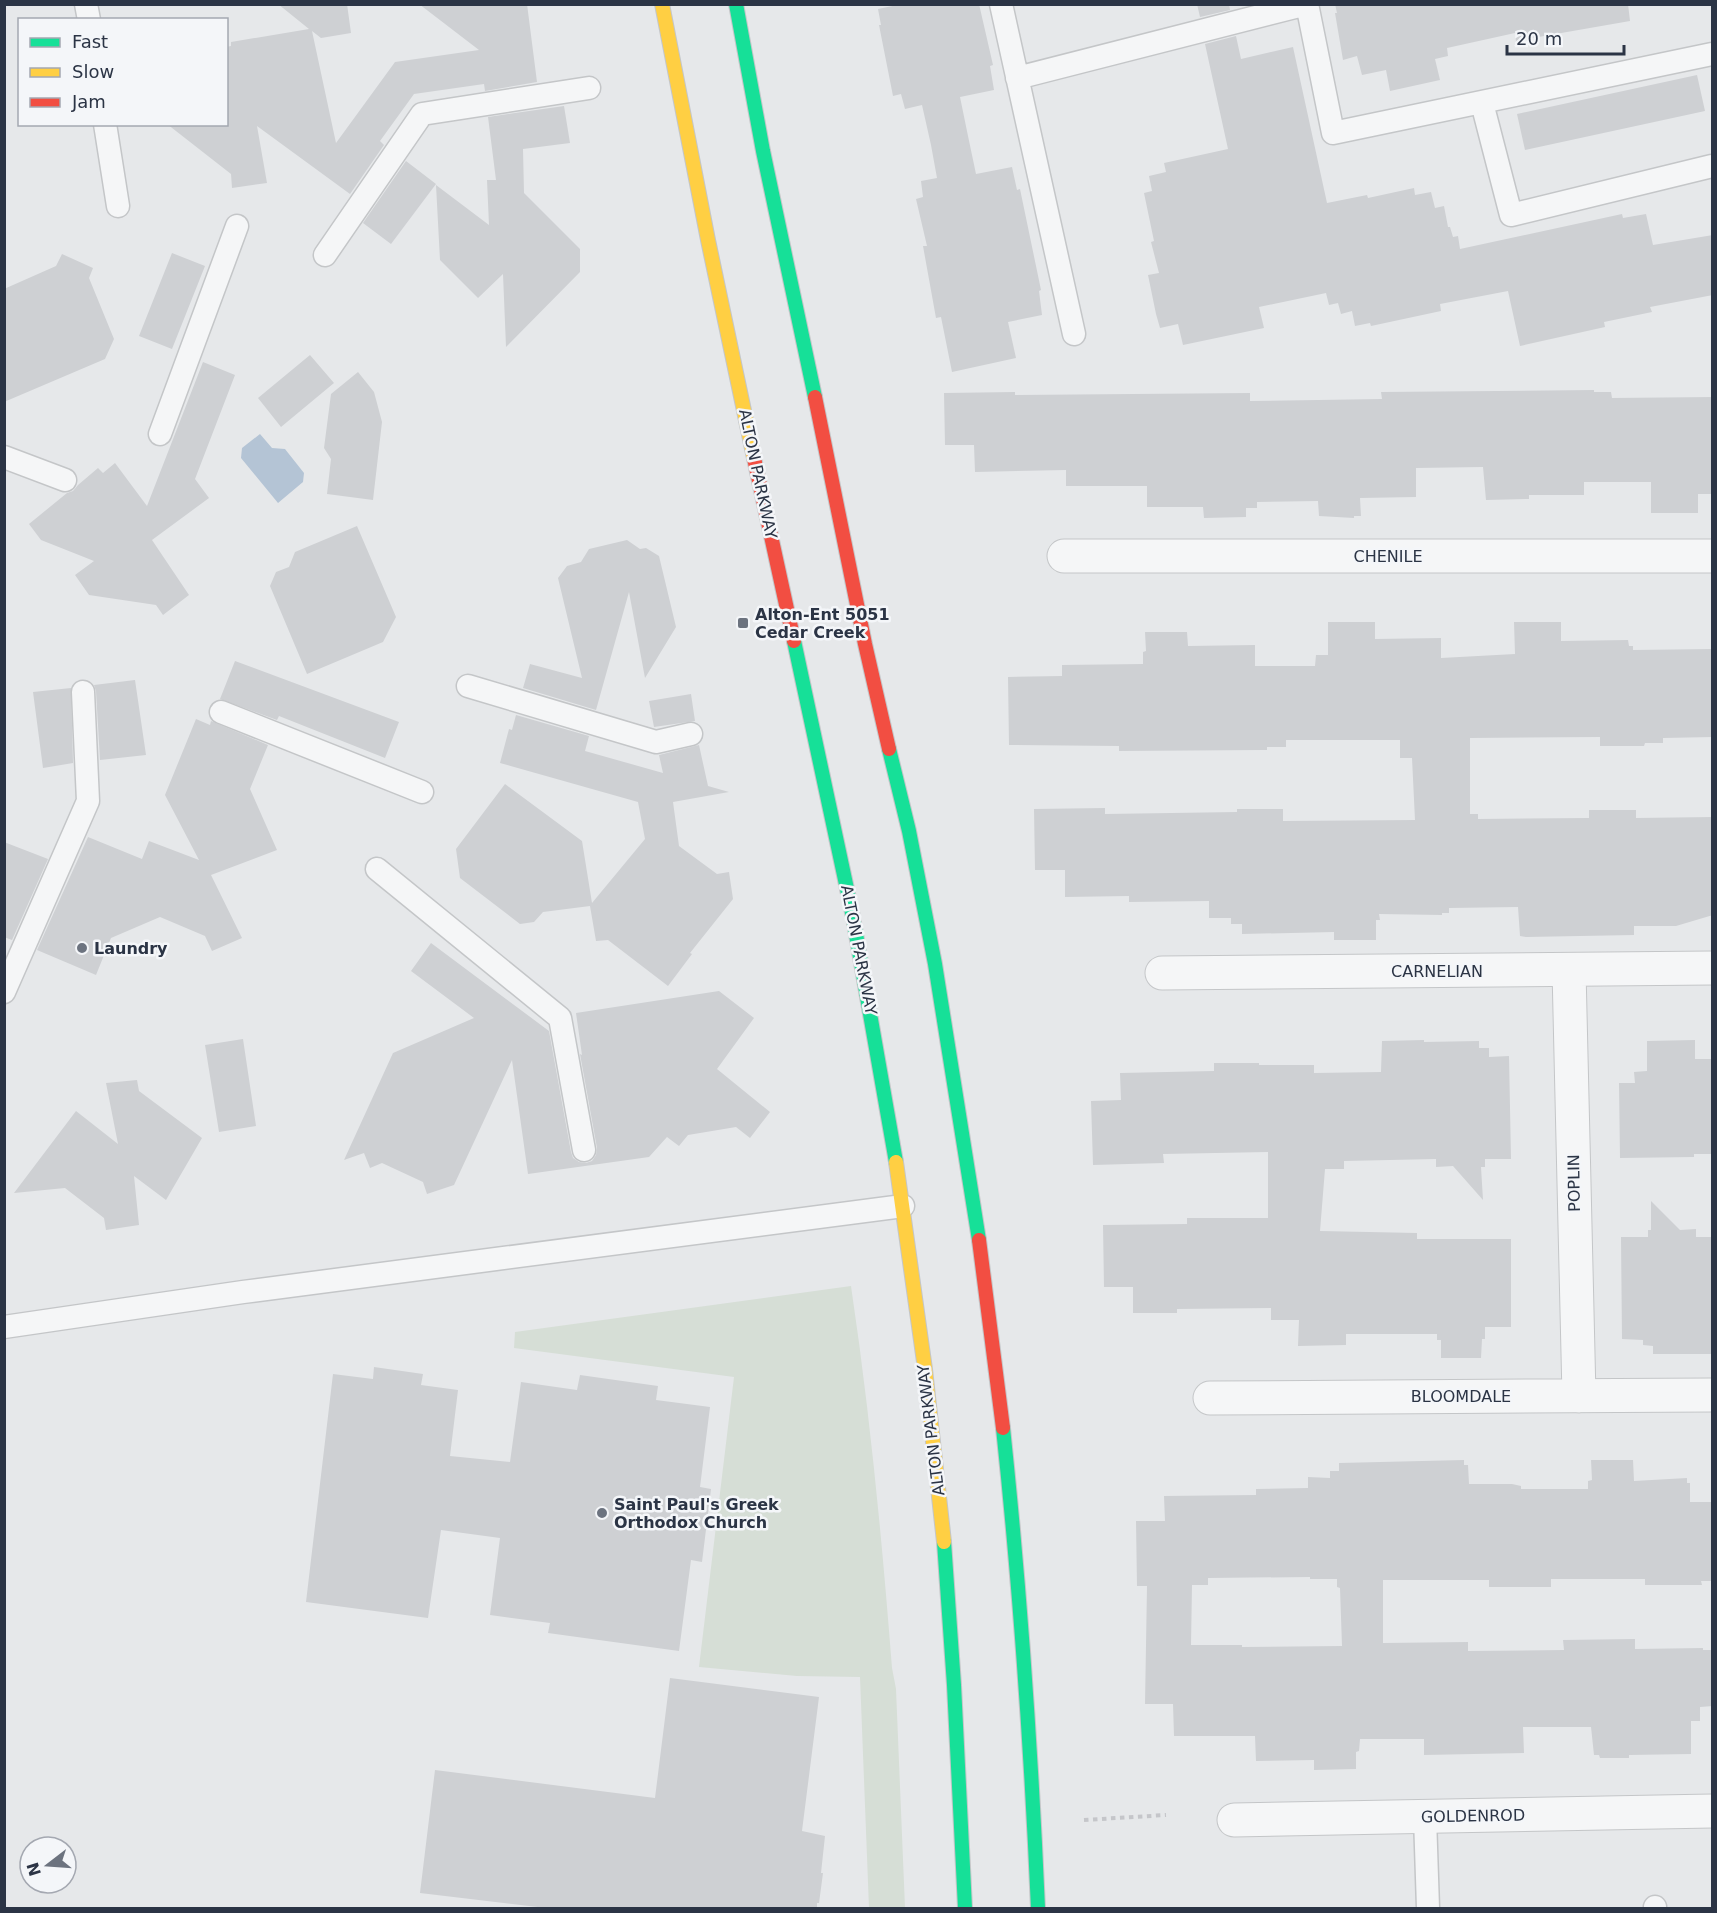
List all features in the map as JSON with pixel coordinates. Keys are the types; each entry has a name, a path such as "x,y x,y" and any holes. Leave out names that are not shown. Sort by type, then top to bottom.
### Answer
{"main road":[{"name":"ALTON PARKWAY","path":"662,4 690,153 845,876 884,1086 903,1206 937,1472 954,1670 965,1908"},
{"path":"736,4 774,210 873,678 908,826 966,1150 991,1328 1014,1529 1023,1631 1038,1908"}],"street":[{"name":"CHENILE","path":"1064,556 1713,556"},
{"name":"CARNELIAN","path":"1162,973 1713,968"},
{"name":"POPLIN","path":"1569,970 1579,1396"},
{"name":"BLOOMDALE","path":"1210,1398 1713,1395"},
{"name":"GOLDENROD","path":"1234,1820 1713,1811"}],"lane":[{"path":"1001,4 1074,334"},
{"path":"1017,78 1307,4 1333,134 1713,54"},
{"path":"325,255 422,114 589,88"},
{"path":"1482,103 1511,215 1713,166"},
{"path":"105,126 118,206"},
{"path":"159,434 237,225"},
{"path":"4,457 66,480"},
{"path":"468,686 656,742 691,734"},
{"path":"4,992 88,801 83,692"},
{"path":"221,712 422,792"},
{"path":"377,869 560,1018 584,1150"},
{"path":"4,1327 255,1291 903,1206"},
{"path":"1425,1817 1428,1908"}],"path":[{"path":"1084,1820 1166,1815"}],"shaded area":[{"path":"851,1286 870,1429 892,1668 896,1689 905,1908 869,1908 860,1677 797,1676 699,1667 734,1377 514,1348 515,1332"}],"water":[{"path":"260,434 272,448 285,449 304,473 303,482 278,503 241,458 242,448"}],"building":[{"path":"278,4 347,4 351,33 321,38 312,31 336,143 395,62 479,50 419,4 527,4 537,82 485,91 484,84 414,94 380,141 384,145 350,194 257,126 267,183 232,188 231,174 170,126 228,126 228,47 231,46 231,42 309,29"},
{"path":"902,4 979,4 993,65 990,66 994,90 960,97 976,174 1012,167 1017,190 1020,189 1041,290 1039,291 1042,315 1008,322 1016,358 952,372 941,317 936,318 923,246 927,246 916,199 923,197 921,181 937,178 931,145 922,105 905,109 901,94 893,96 879,25 881,25 878,9"},
{"path":"1197,4 1229,4 1230,10 1200,17"},
{"path":"1335,4 1628,4 1630,21 1516,41 1515,33 1447,48 1448,56 1435,59 1440,80 1390,91 1386,70 1362,75 1357,56 1343,60"},
{"path":"1236,36 1241,59 1293,47 1327,203 1367,195 1368,198 1414,188 1415,195 1431,192 1435,208 1444,206 1448,227 1453,237 1458,236 1460,249 1622,214 1623,218 1646,214 1653,245 1713,235 1713,295 1650,307 1652,312 1604,322 1605,327 1520,346 1508,291 1440,304 1441,311 1371,326 1370,323 1355,326 1352,311 1341,314 1338,303 1329,305 1326,293 1259,307 1264,328 1183,345 1178,324 1160,328 1156,314 1148,275 1159,273 1151,242 1154,241 1144,193 1152,191 1149,176 1166,172 1164,163 1228,149 1205,44"},
{"path":"1697,75 1705,111 1525,150 1517,114"},
{"path":"564,106 570,143 523,149 524,193 580,249 580,272 506,347 503,274 478,298 440,260 436,185 489,225 487,180 496,180 488,117"},
{"path":"406,161 436,184 391,244 363,223"},
{"path":"172,253 205,266 172,349 139,336"},
{"path":"62,254 93,268 89,278 114,339 105,359 4,402 4,289 56,266"},
{"path":"310,355 334,383 281,427 258,398"},
{"path":"203,362 235,375 195,479 209,498 152,540 189,595 163,615 156,605 89,595 75,575 94,561 41,540 29,524 67,493 73,491 98,468 103,473 115,463 147,506"},
{"path":"358,372 374,392 382,422 373,500 327,494 331,459 324,448 331,394"},
{"path":"1594,390 1594,392 1611,392 1612,398 1713,397 1713,494 1698,494 1698,513 1651,513 1651,482 1584,482 1584,495 1529,495 1529,499 1486,500 1483,467 1416,468 1416,497 1360,498 1361,516 1354,516 1354,518 1319,516 1318,501 1257,502 1257,508 1246,508 1246,517 1204,518 1203,507 1147,507 1147,486 1066,486 1066,470 975,472 974,445 945,445 944,393 1015,392 1015,395 1250,393 1250,401 1382,399 1381,392"},
{"path":"357,526 396,617 383,642 307,674 270,586 276,572 289,567 295,552"},
{"path":"627,540 640,549 646,548 659,556 676,627 645,678 629,592 596,710 523,688 530,664 582,678 558,578 567,566 581,562 589,549"},
{"path":"1328,622 1375,622 1375,639 1441,638 1441,658 1515,654 1514,622 1561,622 1561,641 1628,640 1633,650 1713,649 1713,737 1663,738 1663,743 1645,743 1644,746 1600,746 1600,737 1470,738 1470,814 1478,814 1478,819 1589,818 1589,810 1636,810 1636,818 1713,817 1713,915 1676,926 1634,926 1634,935 1526,937 1520,936 1518,907 1449,908 1449,913 1442,913 1442,915 1379,914 1380,920 1376,920 1376,940 1334,940 1334,932 1242,934 1242,924 1231,924 1231,918 1209,918 1209,901 1129,902 1129,896 1065,897 1065,870 1035,870 1034,809 1105,808 1105,814 1283,809 1283,821 1415,820 1412,758 1400,758 1400,740 1286,740 1286,747 1267,747 1267,750 1119,751 1119,746 1009,745 1008,677 1062,676 1062,665 1143,664 1143,652 1146,651 1145,632 1187,632 1188,646 1255,645 1255,666 1315,666 1316,655 1328,655"},
{"path":"235,661 399,722 385,758 279,716 277,720 220,699"},
{"path":"135,680 146,755 100,760 94,685"},
{"path":"71,688 73,763 43,768 33,692"},
{"path":"691,694 695,721 654,727 649,701"},
{"path":"516,715 589,736 585,751 663,773 659,755 699,745 708,786 729,792 673,802 679,846 717,874 729,872 733,899 690,953 692,954 668,986 608,940 596,941 590,906 543,912 534,922 520,924 460,878 456,849 505,784 582,841 592,903 645,839 638,802 500,763 509,729 512,730"},
{"path":"196,719 210,725 211,721 268,745 250,789 277,850 211,875 242,938 212,951 205,936 160,917 111,938 96,975 37,950 88,837 142,859 149,841 199,860 165,795"},
{"path":"4,842 48,859 12,940 4,937"},
{"path":"431,943 549,1031 571,1152 573,1158 579,1162 592,1161 597,1148 580,1054 582,1055 576,1013 719,991 754,1018 717,1069 770,1112 750,1138 736,1127 688,1135 679,1146 667,1137 649,1157 528,1174 512,1060 454,1185 427,1194 423,1182 382,1163 370,1168 364,1153 344,1160 393,1053 474,1018 411,971"},
{"path":"243,1039 256,1126 219,1132 205,1045"},
{"path":"1424,1040 1424,1042 1479,1041 1479,1048 1489,1048 1489,1057 1509,1056 1511,1159 1485,1159 1485,1167 1481,1167 1483,1200 1453,1166 1436,1167 1436,1159 1344,1161 1344,1169 1325,1169 1320,1231 1417,1233 1417,1239 1511,1239 1511,1327 1485,1327 1481,1358 1441,1358 1441,1340 1437,1340 1437,1334 1346,1334 1346,1345 1298,1346 1299,1320 1271,1320 1271,1308 1177,1309 1177,1313 1133,1313 1133,1287 1104,1287 1103,1225 1187,1224 1187,1218 1268,1218 1268,1152 1163,1154 1164,1163 1093,1165 1091,1101 1121,1100 1120,1073 1214,1071 1214,1063 1314,1065 1314,1073 1381,1072 1382,1041"},
{"path":"1695,1040 1695,1059 1713,1059 1713,1154 1694,1154 1694,1157 1620,1158 1619,1083 1635,1083 1634,1072 1647,1071 1647,1041"},
{"path":"137,1080 139,1091 202,1138 166,1200 134,1176 139,1225 106,1230 104,1218 65,1188 14,1193 76,1111 118,1144 106,1083"},
{"path":"1651,1201 1680,1230 1696,1229 1696,1237 1713,1237 1713,1354 1653,1354 1653,1346 1643,1345 1643,1340 1622,1339 1621,1237 1648,1237 1648,1230 1651,1230"},
{"path":"374,1367 423,1374 421,1385 458,1390 450,1456 510,1462 521,1382 577,1390 580,1375 658,1386 656,1400 710,1407 700,1487 711,1489 702,1562 691,1560 679,1651 548,1633 550,1623 490,1615 500,1538 441,1530 428,1618 306,1602 333,1374 373,1379"},
{"path":"1464,1460 1464,1465 1468,1465 1469,1484 1512,1484 1521,1486 1521,1489 1588,1489 1588,1481 1592,1480 1591,1460 1633,1460 1634,1481 1687,1478 1687,1483 1690,1483 1690,1502 1713,1502 1713,1581 1701,1581 1702,1585 1645,1585 1645,1579 1551,1579 1551,1587 1489,1587 1489,1580 1383,1580 1383,1643 1468,1642 1468,1651 1564,1650 1563,1640 1635,1639 1635,1649 1703,1648 1703,1650 1713,1650 1713,1706 1700,1707 1700,1721 1691,1721 1691,1754 1600,1758 1599,1755 1594,1755 1591,1727 1523,1727 1524,1753 1424,1755 1424,1739 1360,1739 1359,1751 1356,1752 1356,1769 1314,1770 1314,1760 1256,1761 1255,1736 1174,1736 1173,1704 1145,1704 1147,1586 1137,1586 1136,1521 1165,1521 1164,1496 1256,1495 1256,1489 1308,1488 1308,1477 1330,1478 1330,1471 1339,1471 1339,1463","holes":["1310,1577 1310,1579 1337,1579 1337,1587 1340,1588 1342,1646 1191,1645 1192,1585 1208,1585 1208,1578"]},
{"path":"670,1678 819,1697 802,1831 825,1836 821,1873 823,1873 817,1908 546,1908 420,1893 435,1770 655,1798"}],"traffic: fast":[{"path":"736,4 763,151 815,397"},
{"path":"794,641 853,917 896,1162"},
{"path":"889,749 909,831 935,964 979,1240"},
{"path":"1003,1428 1024,1668 1038,1908"},
{"path":"944,1542 965,1908"}],"traffic: slow":[{"path":"662,4 754,458"},
{"path":"896,1162 925,1369 944,1542"}],"traffic: jam":[{"path":"815,397 865,644 889,749"},
{"path":"754,458 794,641"},
{"path":"979,1240 1003,1428"}],"place":[{"name":"Alton-Ent 5051 Cedar Creek","path":"743,623"},
{"name":"Laundry","path":"82,948"},
{"name":"Saint Paul's Greek Orthodox Church","path":"602,1513"}]}
